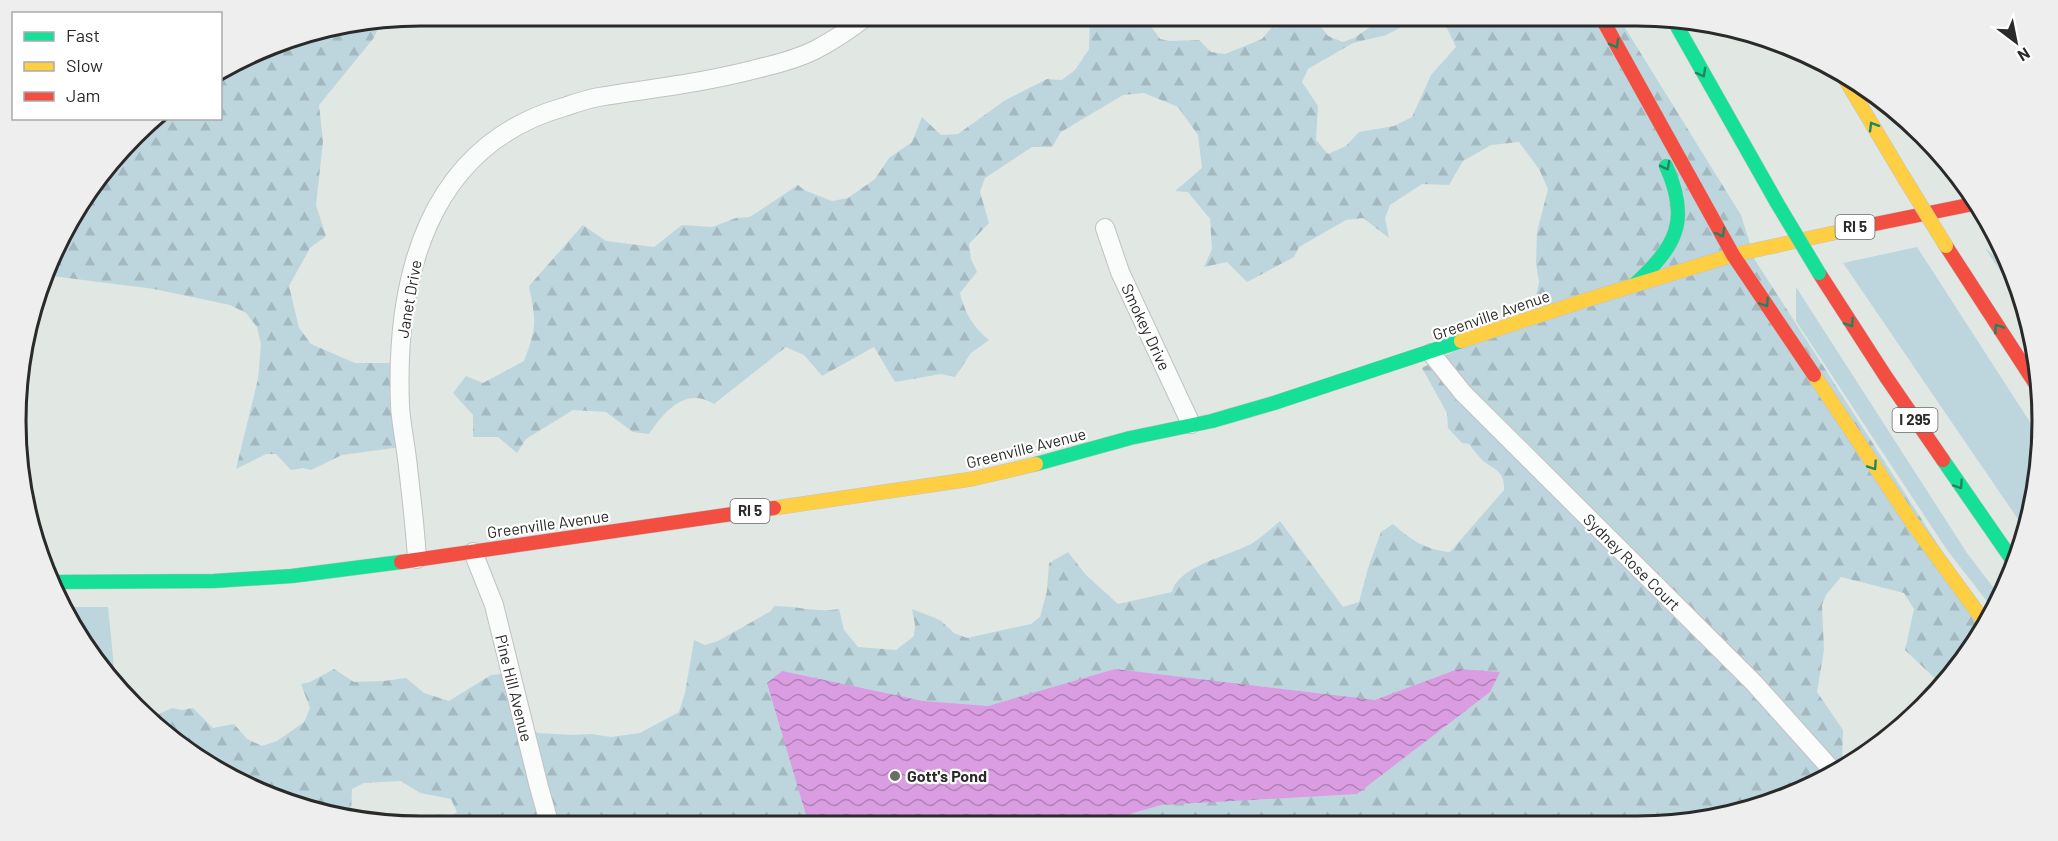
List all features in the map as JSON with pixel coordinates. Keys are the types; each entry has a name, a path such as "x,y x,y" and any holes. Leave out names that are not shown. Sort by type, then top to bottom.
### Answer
{"main road":[{"path":"1606,26 1733,255 1893,495 1981,617"},
{"name":"I 295","path":"1678,28 1819,273 1886,377 2009,555"},
{"path":"1631,72 1642,119"},
{"path":"1850,88 1946,246 2030,375"},
{"path":"1634,285 1660,258 1679,223 1678,192 1657,149"},
{"name":"Greenville Avenue","path":"60,582 214,581 292,576 473,552 972,479 1130,438 1212,421 1274,403 1634,285 1733,255 1895,219 1969,206"}],"street":[{"name":"Janet Drive","path":"417,559 414,511 400,407 401,334 411,273 429,222 447,189 468,162 489,142 547,112 596,98 669,88 738,75 814,50 854,26"},
{"name":"Smokey Drive","path":"1105,228 1120,272 1191,424"},
{"name":"Sydney Rose Court","path":"1431,352 1463,393 1754,683 1829,766"},
{"name":"Pine Hill Avenue","path":"473,552 494,605 547,816"}],"green space":[{"path":"1090,26 1151,26 1160,39 1199,40 1211,52 1225,54 1262,39 1272,27 1320,26 1328,36 1343,42 1354,38 1372,26 1404,26 1386,35 1353,43 1308,69 1302,82 1318,106 1316,140 1328,154 1346,146 1359,132 1394,126 1412,117 1431,75 1456,47 1446,26 1624,26 1741,215 1755,260 1982,614 1980,618 1951,661 1936,679 1905,650 1914,609 1904,593 1841,577 1826,595 1822,605 1824,650 1817,692 1843,730 1842,758 1812,775 1764,795 1715,808 1663,815 452,816 457,812 451,799 420,793 401,781 364,783 352,789 351,809 294,795 223,763 180,734 157,715 172,708 182,710 193,708 213,728 234,724 247,739 262,746 277,741 304,722 310,708 301,684 310,682 334,669 354,682 406,678 424,693 449,701 491,675 510,673 528,728 538,733 591,734 611,737 640,733 679,712 685,693 694,640 705,645 718,641 771,611 774,606 839,609 844,630 858,647 896,650 914,636 915,624 912,609 940,620 954,633 967,638 1031,624 1040,617 1047,591 1049,563 1068,552 1086,575 1118,604 1172,592 1176,583 1195,568 1245,547 1280,521 1343,607 1359,602 1381,532 1393,524 1419,543 1433,549 1450,552 1504,490 1504,483 1498,471 1482,460 1469,444 1462,443 1448,428 1447,413 1422,368 1533,310 1539,282 1536,264 1537,232 1548,189 1539,169 1519,142 1491,145 1463,161 1449,185 1422,184 1390,205 1385,218 1389,238 1363,218 1346,220 1299,247 1294,257 1247,282 1227,262 1204,267 1212,249 1210,219 1188,192 1175,191 1202,168 1198,135 1178,107 1144,93 1123,95 1061,132 1052,147 1032,147 985,178 980,192 989,223 969,244 971,259 977,272 960,293 970,319 989,340 971,353 955,377 941,374 895,382 874,347 822,376 804,355 786,347 714,404 694,398 676,404 649,434 633,432 606,412 573,410 526,439 517,453 498,437 473,437 473,415 453,393 466,376 483,383 524,361 534,324 529,286 583,225 606,241 654,247 682,225 712,227 736,218 750,217 798,185 804,190 832,201 848,198 875,179 889,158 912,142 922,117 941,135 958,134 1004,101 1047,79 1062,80 1075,70 1089,49"},
{"path":"379,28 373,39 319,105 323,141 316,205 326,236 310,248 289,286 299,328 311,344 355,363 394,363 401,447 342,455 311,470 303,468 291,470 276,454 266,454 236,469 258,379 261,344 257,327 246,313 230,305 154,289 53,276 78,223 107,180 124,160 165,120 222,120 222,79 246,66 294,46 318,39"},
{"path":"1917,247 2032,425 2029,472 2019,521 1843,263"},
{"path":"1985,248 1998,259 2007,281"},
{"path":"1796,287 1967,553 1995,589 1988,603 1947,550 1796,321"},
{"path":"72,607 108,607 114,669 92,640"}],"water":[{"path":"1115,669 1375,700 1458,669 1500,672 1490,692 1357,794 1161,805 1123,816 806,816 767,683 782,671 923,701 988,706"}],"traffic: fast":[{"path":"1678,28 1777,203"},
{"path":"1634,285 1660,258 1675,232 1678,218 1677,202 1674,185 1666,166"},
{"path":"1777,203 1819,273"},
{"path":"1036,464 1130,438 1212,421 1274,403 1461,341"},
{"path":"1943,460 2009,555"},
{"path":"60,582 214,581 292,576 401,562"}],"traffic: slow":[{"path":"1850,88 1903,176"},
{"path":"1903,176 1946,246"},
{"path":"1461,341 1733,255 1870,225"},
{"path":"1814,375 1913,524 1981,617"},
{"path":"774,508 972,479 1036,464"}],"traffic: jam":[{"path":"1606,26 1733,255 1814,375"},
{"path":"1870,225 1969,205"},
{"path":"1946,246 2030,375"},
{"path":"1819,273 1943,460"},
{"path":"401,562 774,508"}],"place":[{"name":"Gott's Pond","path":"895,776"}]}
